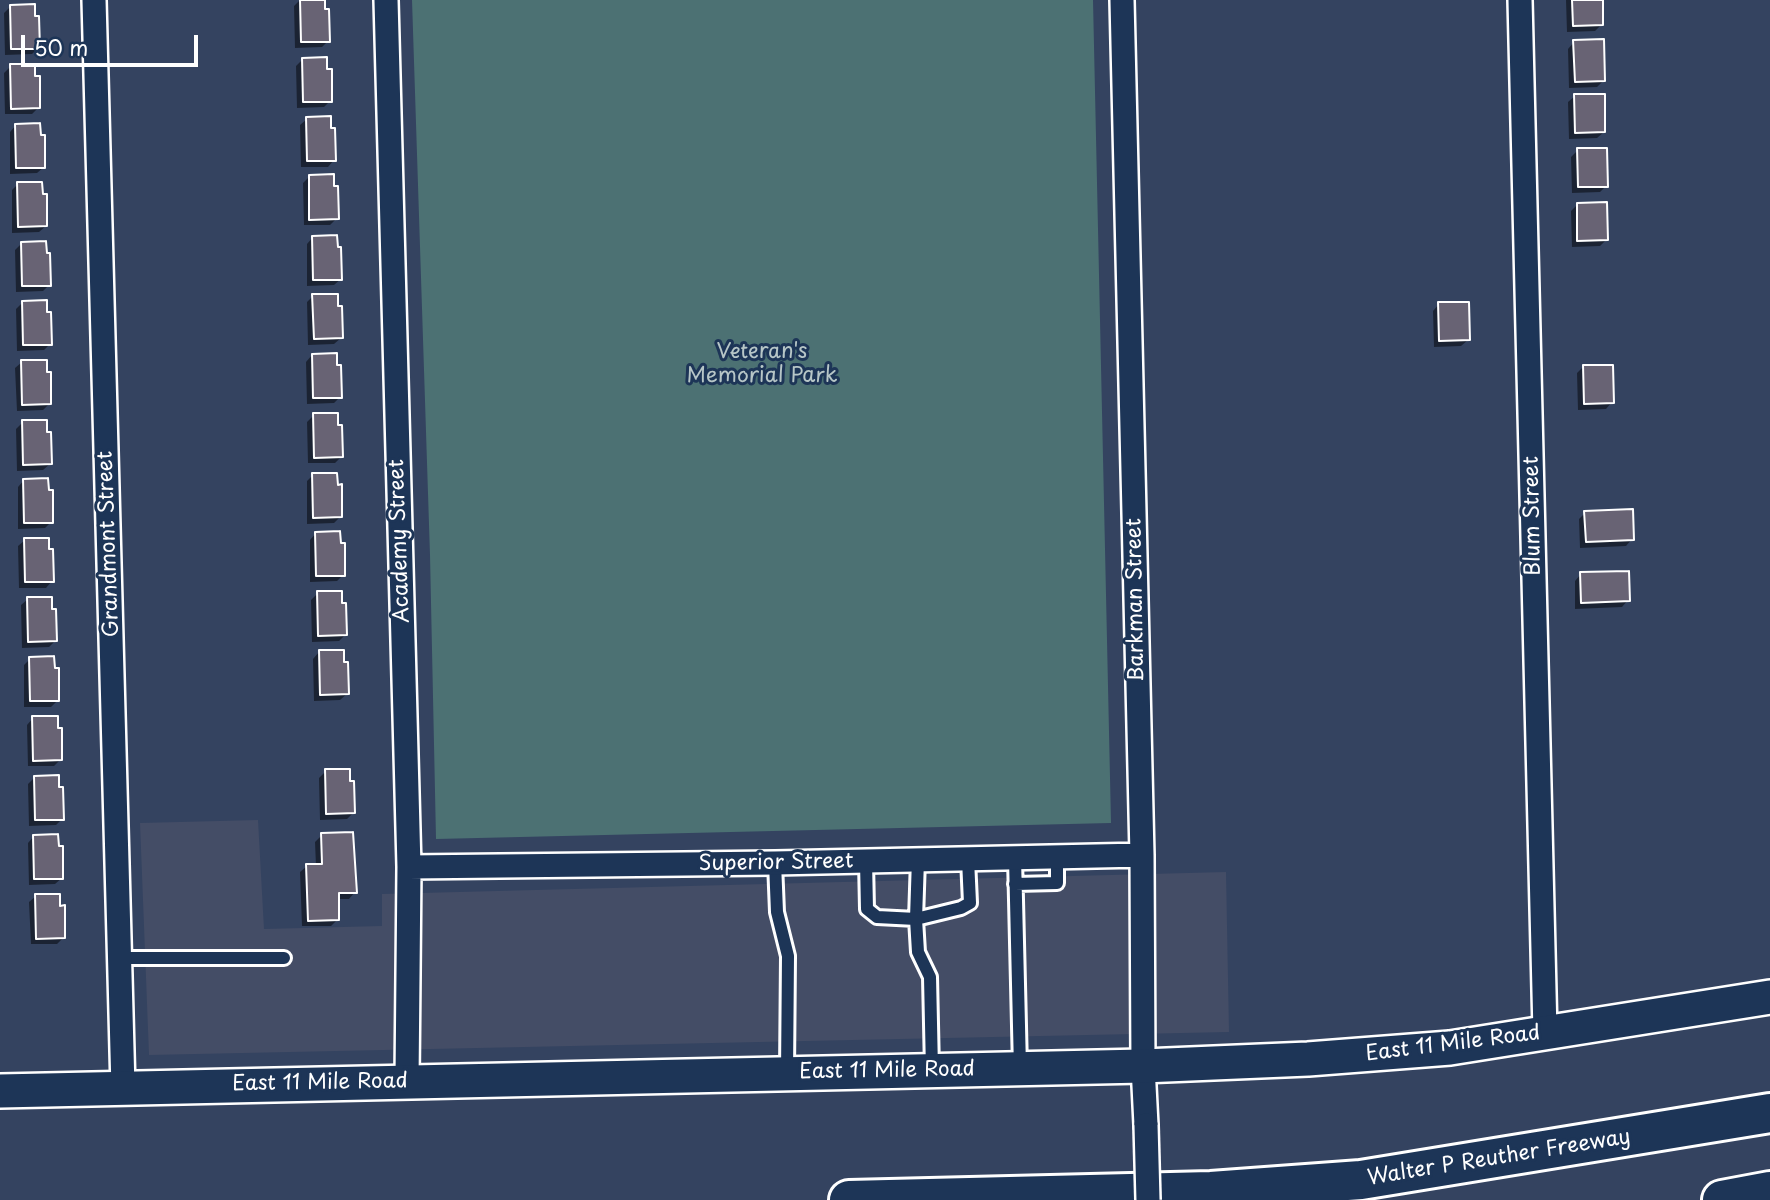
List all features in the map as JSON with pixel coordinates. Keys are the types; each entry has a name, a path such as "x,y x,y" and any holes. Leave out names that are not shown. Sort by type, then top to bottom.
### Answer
{"highway":[{"name":"Walter P Reuther Freeway","path":"849,1200 1211,1191 1361,1181 1770,1113"},
{"path":"1722,1200 1770,1191"}],"main road":[{"name":"East 11 Mile Road","path":"0,1091 1143,1066 1372,1055 1450,1048 1770,997"}],"street":[{"name":"Grandmont Street","path":"94,0 123,1088"},
{"name":"Academy Street","path":"386,0 409,867 407,1082"},
{"name":"Barkman Street","path":"1122,0 1148,1200"},
{"name":"Blum Street","path":"1520,0 1545,1032"},
{"name":"Superior Street","path":"409,867 1142,855"}],"lane":[{"path":"1015,884 1057,883 1057,857"},
{"path":"1015,858 1020,1069"},
{"path":"918,859 918,952 930,977 932,1070"},
{"path":"866,861 867,908 877,917 916,919 961,908 970,903 968,859"},
{"path":"775,863 776,912 788,956 787,1074"},
{"path":"120,958 284,958"}],"shaded area":[{"path":"258,820 264,929 382,926 382,894 1226,872 1229,1032 149,1055 140,823"}],"green space":[{"name":"Veteran's Memorial Park","path":"412,0 1093,0 1111,823 436,839 430,555"}],"building":[{"path":"300,0 325,0 325,9 329,9 330,42 301,42"},
{"path":"1572,0 1603,0 1603,25 1573,26"},
{"path":"35,4 35,16 39,16 40,49 11,49 10,5"},
{"path":"1604,39 1605,81 1575,82 1573,40"},
{"path":"327,57 327,69 332,69 332,102 303,102 302,58"},
{"path":"10,64 35,64 35,76 40,76 40,108 11,109"},
{"path":"1574,94 1605,94 1605,132 1575,133"},
{"path":"331,116 331,128 335,128 336,161 307,161 306,117"},
{"path":"40,123 41,135 45,135 45,168 16,168 15,124"},
{"path":"1577,148 1607,148 1608,187 1578,187"},
{"path":"334,174 334,186 338,186 339,219 309,220 309,175"},
{"path":"17,182 42,182 43,194 47,194 47,226 18,227"},
{"path":"1607,202 1608,240 1577,241 1577,203"},
{"path":"337,235 338,247 341,247 342,280 313,280 312,236"},
{"path":"46,241 47,253 50,253 51,286 22,286 21,242"},
{"path":"312,294 338,294 338,306 342,306 343,338 314,339"},
{"path":"47,300 47,312 51,312 52,345 23,345 22,301"},
{"path":"1438,302 1469,302 1470,340 1439,341"},
{"path":"337,353 337,365 341,365 342,398 313,398 312,354"},
{"path":"21,360 47,360 47,372 51,372 51,404 22,405"},
{"path":"1583,365 1613,365 1614,403 1584,404"},
{"path":"313,413 338,413 338,425 342,425 343,457 314,458"},
{"path":"22,420 47,420 47,432 51,432 52,464 23,465"},
{"path":"312,473 337,473 338,485 342,484 342,517 313,518"},
{"path":"48,478 49,490 53,490 53,523 24,523 23,479"},
{"path":"1633,509 1634,540 1586,542 1584,511"},
{"path":"340,531 341,543 345,543 345,576 316,576 315,532"},
{"path":"24,538 49,538 49,549 53,549 54,582 25,582"},
{"path":"1629,571 1630,601 1581,603 1580,572"},
{"path":"317,591 342,591 342,603 346,603 347,635 318,636"},
{"path":"27,597 52,597 52,609 56,609 57,641 28,642"},
{"path":"319,650 344,650 344,662 348,662 349,694 320,695"},
{"path":"54,656 55,668 59,668 59,701 30,701 29,657"},
{"path":"32,716 58,716 58,728 62,728 62,760 33,761"},
{"path":"325,769 350,769 350,781 354,781 355,813 326,814"},
{"path":"59,775 59,787 63,787 64,820 35,820 34,776"},
{"path":"353,832 357,893 339,893 339,920 308,921 306,864 322,864 321,833"},
{"path":"58,834 59,846 63,846 63,879 34,879 33,835"},
{"path":"35,894 60,894 60,906 65,905 65,938 36,939"}]}
